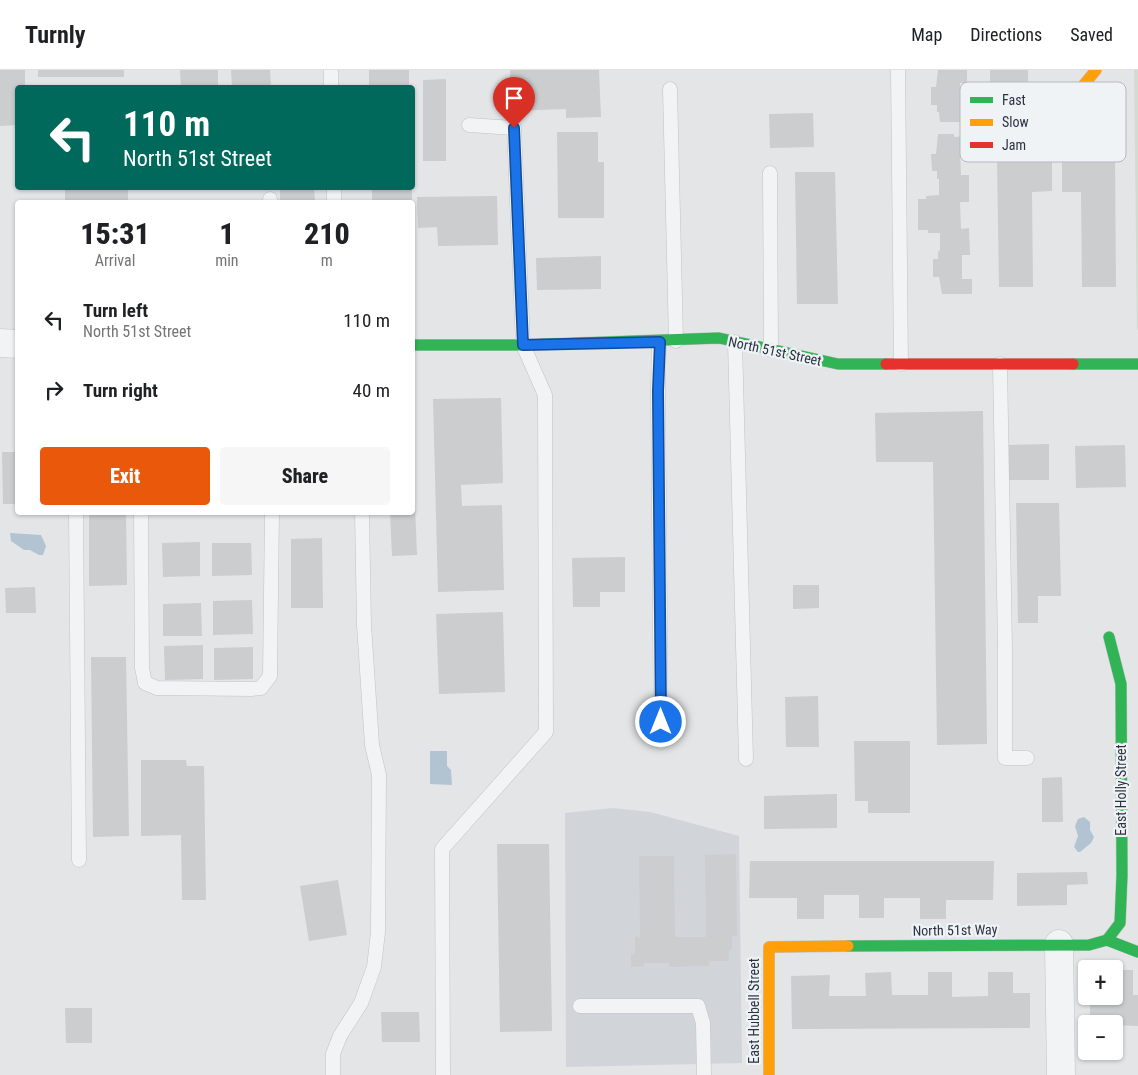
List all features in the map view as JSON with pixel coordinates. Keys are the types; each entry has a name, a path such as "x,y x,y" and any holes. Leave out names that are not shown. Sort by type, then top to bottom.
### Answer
{"street":[{"path":"1086,82 1096,70"},
{"name":"North 51st Street","path":"415,344 523,345 660,342 719,338 838,364 1138,364"},
{"path":"0,344 15,344"},
{"name":"East Holly Street","path":"1107,940 1120,923 1122,875 1121,684 1109,637"},
{"path":"1107,940 1138,952"},
{"name":"North 51st Way","path":"768,947 1089,945 1107,940"},
{"path":"1059,944 1061,1075"},
{"name":"East Hubbell Street","path":"768,947 769,1075"}],"lane":[{"path":"331,70 332,85"},
{"path":"898,70 901,364"},
{"path":"670,89 676,341"},
{"path":"443,1075 442,849 546,732 545,395 523,345 514,128 469,125"},
{"path":"770,173 771,350"},
{"path":"660,342 658,400 661,742"},
{"path":"735,342 746,759"},
{"path":"1000,364 1005,758 1027,758"},
{"path":"76,515 79,860"},
{"path":"142,515 142,668 145,682 157,688 251,689 262,688 270,676 272,515"},
{"path":"333,1075 334,1054 340,1036 361,1002 374,966 378,932 379,774 372,745 364,625 362,515"},
{"path":"580,1006 698,1006 703,1023 704,1075"}],"shaded area":[{"path":"1134,70 1138,70 1138,330 1137,330"},
{"path":"613,808 650,812 739,836 742,1063 566,1067 565,813"}],"water":[{"path":"10,533 41,535 46,546 43,555 30,550 24,550 11,541"},
{"path":"430,751 447,751 447,766 451,770 452,785 430,784"},
{"path":"1084,817 1090,822 1090,830 1094,837 1091,843 1078,852 1074,847 1078,836 1075,826 1078,819"}],"building":[{"path":"0,70 25,70 25,85 15,85 15,125 0,126"},
{"path":"38,70 124,70 124,77 38,77"},
{"path":"180,70 218,70 218,85 181,85"},
{"path":"231,70 270,70 271,85 232,85"},
{"path":"369,70 409,70 409,85 369,85"},
{"path":"510,70 599,70 601,117 566,118 566,109 511,111"},
{"path":"938,70 967,70 967,82 960,82 960,122 940,122 937,105 931,105 931,87 936,87"},
{"path":"990,70 1028,70 1028,82 990,82"},
{"path":"446,79 446,161 423,161 423,80"},
{"path":"813,113 814,147 770,148 769,114"},
{"path":"557,132 598,132 598,162 604,162 604,218 558,218"},
{"path":"938,134 954,134 954,137 960,137 961,175 969,175 969,202 960,202 961,229 969,228 970,255 962,255 962,279 972,279 972,294 942,294 939,277 933,277 933,259 938,259 940,233 928,233 928,230 918,230 918,199 939,195 937,171 932,171 931,154 936,154"},
{"path":"997,162 1052,162 1052,191 1032,192 1033,287 999,287"},
{"path":"1062,162 1115,162 1116,287 1082,287 1081,192 1062,192"},
{"path":"795,172 835,172 838,304 797,304"},
{"path":"65,190 128,190 128,200 65,200"},
{"path":"280,190 314,190 315,200 280,200"},
{"path":"372,190 412,190 412,200 372,200"},
{"path":"497,196 498,245 438,246 437,227 418,228 417,197"},
{"path":"601,256 601,289 537,290 536,258"},
{"path":"501,398 503,483 461,485 462,506 502,505 504,590 438,592 433,399"},
{"path":"983,411 987,744 937,745 933,462 876,462 875,413"},
{"path":"1049,444 1049,480 1007,480 1006,445"},
{"path":"1125,445 1126,487 1076,488 1075,446"},
{"path":"2,452 15,452 15,504 3,504"},
{"path":"1016,503 1059,503 1061,596 1038,596 1038,623 1018,623"},
{"path":"415,504 417,555 392,556 390,515 415,515"},
{"path":"89,515 126,515 127,585 89,586"},
{"path":"322,538 323,608 291,608 291,539"},
{"path":"200,542 200,576 163,577 162,543"},
{"path":"212,543 251,543 252,575 212,576"},
{"path":"625,557 625,592 600,592 600,607 573,607 572,558"},
{"path":"793,585 819,585 819,608 793,609"},
{"path":"35,587 36,613 6,613 5,588"},
{"path":"252,600 253,634 213,635 213,601"},
{"path":"201,603 202,636 163,636 163,604"},
{"path":"503,612 505,692 439,694 436,614"},
{"path":"203,645 203,679 165,680 164,646"},
{"path":"253,647 253,679 214,680 214,648"},
{"path":"91,657 126,657 129,836 93,837"},
{"path":"818,696 819,747 786,747 785,697"},
{"path":"854,741 910,741 910,813 868,813 868,801 855,801"},
{"path":"141,760 186,760 187,766 204,766 206,900 182,900 181,835 141,836"},
{"path":"1062,777 1063,822 1042,822 1042,778"},
{"path":"837,794 837,828 764,829 764,796"},
{"path":"497,844 549,844 552,1031 500,1032"},
{"path":"736,854 737,936 732,936 732,950 729,950 729,961 709,961 709,966 669,967 669,963 644,963 644,966 631,967 631,954 635,954 635,936 640,937 639,856 674,856 675,937 706,937 705,855"},
{"path":"750,861 994,861 993,900 946,900 946,919 920,919 920,898 884,898 884,918 859,918 859,895 824,895 824,919 797,919 797,898 749,898"},
{"path":"1087,872 1088,884 1067,885 1067,905 1017,906 1017,873"},
{"path":"338,880 347,935 309,941 300,886"},
{"path":"1123,970 1133,970 1133,995 1138,995 1138,1026 1123,1025 1123,1015 1090,1015 1090,1005 1123,1005"},
{"path":"891,972 892,995 928,995 928,972 952,972 952,997 988,996 988,972 1013,972 1013,993 1030,993 1030,1028 792,1029 791,976 830,975 829,996 866,996 865,973"},
{"path":"65,1008 92,1008 92,1043 66,1043"},
{"path":"381,1012 419,1012 420,1042 382,1042"}],"traffic: fast":[{"path":"415,345 523,345 719,338 838,364 886,364"},
{"path":"1073,364 1138,364"},
{"path":"1107,940 1120,923 1122,875 1121,684 1109,637"},
{"path":"848,946 1089,945 1107,940 1138,952"}],"traffic: slow":[{"path":"1086,82 1096,70"},
{"path":"769,1075 769,947 848,946"}],"traffic: jam":[{"path":"886,364 1073,364"}],"route":[{"path":"514,128 523,345 660,342 658,391 661,722"}]}
